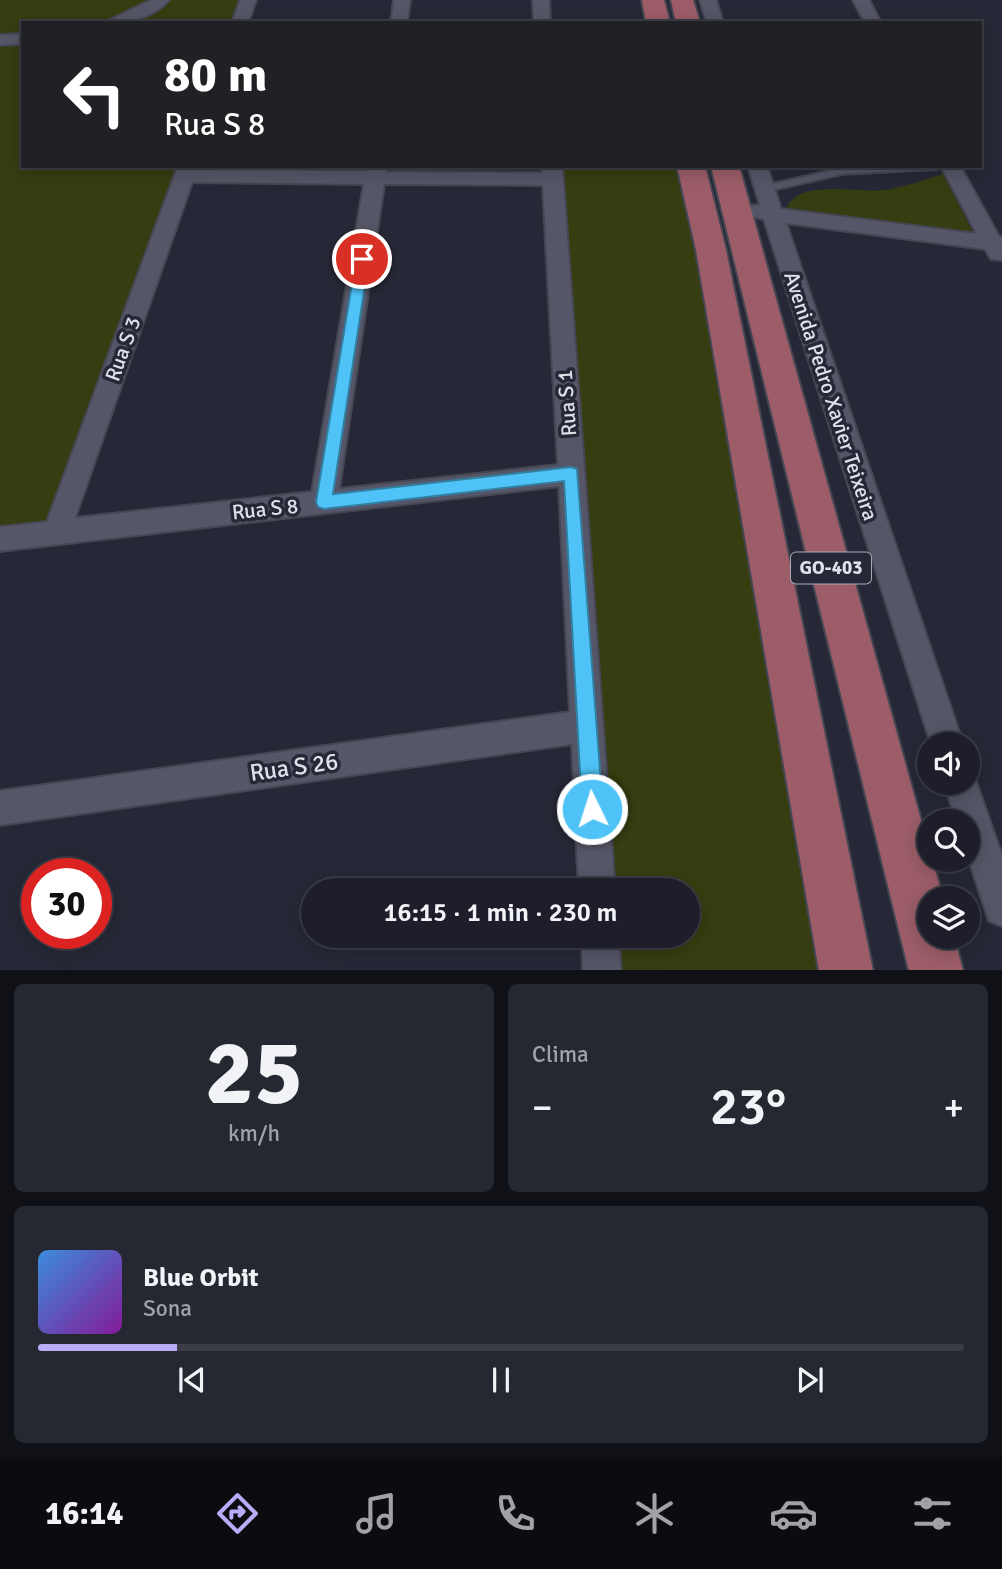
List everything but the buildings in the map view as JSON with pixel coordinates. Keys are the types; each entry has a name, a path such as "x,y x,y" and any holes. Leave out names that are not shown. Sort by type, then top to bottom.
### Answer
{"main road":[{"path":"653,0 658,21"},
{"path":"682,0 687,21"},
{"name":"GO-403","path":"691,168 711,250 846,970"},
{"name":"GO-403","path":"749,194 936,970"}],"street":[{"path":"117,21 143,12 161,0"},
{"path":"241,21 248,0"},
{"path":"399,21 402,0"},
{"path":"541,0 542,21"},
{"path":"708,0 714,21"},
{"path":"861,0 872,21"},
{"path":"0,40 21,39"},
{"name":"Avenida Pedro Xavier Teixeira","path":"756,168 749,194 943,732"},
{"path":"951,168 997,244 1002,262"},
{"path":"186,171 552,173"},
{"name":"Rua S 3","path":"57,532 186,171"},
{"path":"324,502 376,172"},
{"name":"Rua S 1","path":"552,173 596,878"},
{"path":"749,194 997,244"},
{"name":"Rua S 8","path":"0,539 571,474"},
{"name":"Rua S 26","path":"0,808 587,726"},
{"path":"964,795 1002,908"},
{"path":"601,948 602,970"}],"lane":[{"path":"806,168 809,178"},
{"path":"749,194 842,171 898,168"}],"green space":[{"path":"0,0 248,0 241,21 21,21 21,168 187,168 57,532 0,539"},
{"path":"552,168 691,168 848,970 602,970 601,948 700,948 700,878 596,878"},
{"path":"943,174 973,232 789,212 787,207 794,198 818,190 885,190"}],"route":[{"path":"362,259 324,502 571,474 592,809"}]}
